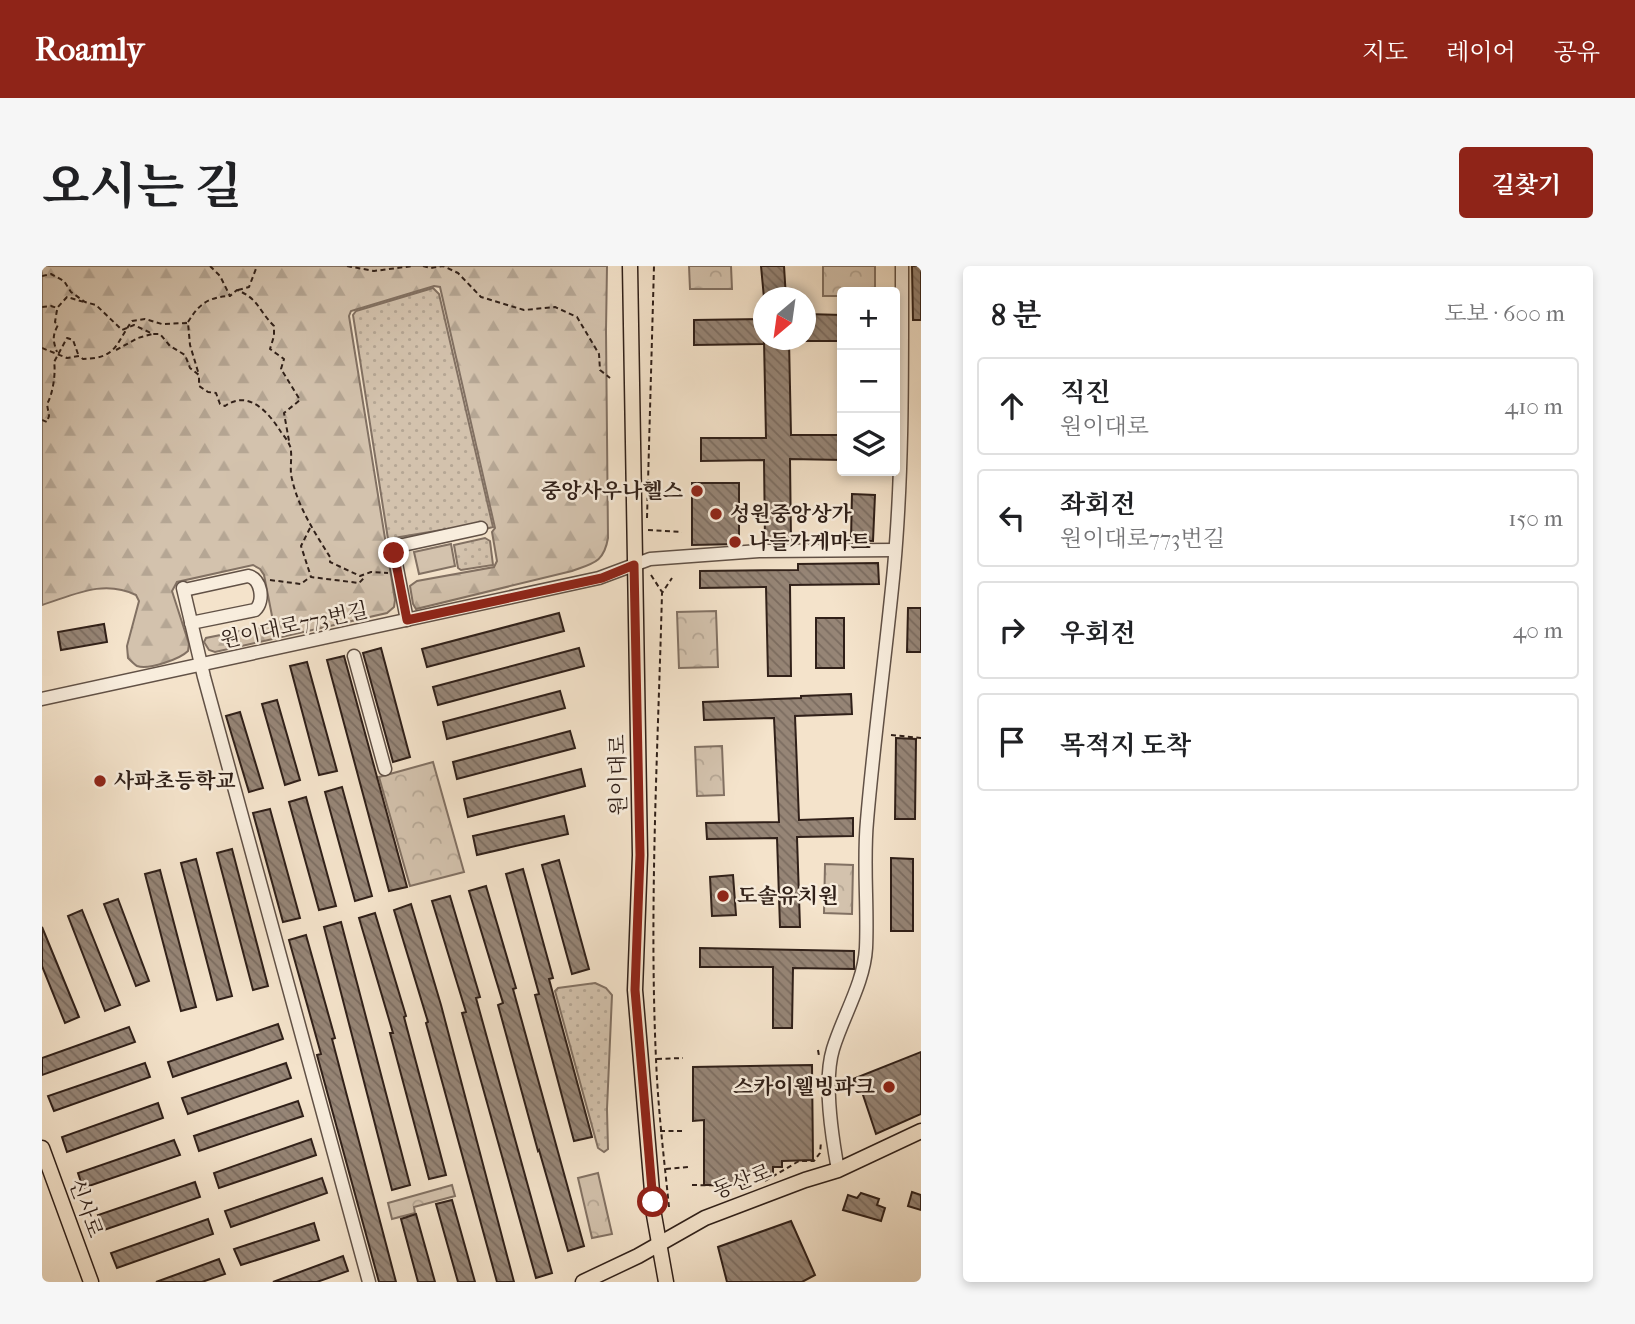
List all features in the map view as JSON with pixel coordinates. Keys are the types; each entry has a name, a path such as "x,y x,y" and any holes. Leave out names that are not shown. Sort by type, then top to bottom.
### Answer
{"main road":[{"name":"원이대로","path":"630,266 640,855 635,990 642,1092 659,1245 666,1282"},
{"name":"동산로","path":"583,1282 659,1245 705,1218 838,1170 921,1131"},
{"name":"신사로","path":"42,1147 91,1282"}],"street":[{"path":"838,1170 831,1129 831,1063 843,1020 860,980 866,950 866,823 895,550 902,397 902,266"},
{"path":"407,620 395,550 403,545 481,528"},
{"name":"원이대로773번길","path":"42,699 602,578 650,559 759,551 895,550"},
{"path":"191,623 258,607 261,600 256,578 248,576 184,589 191,623 201,665 369,1282"},
{"path":"354,656 385,769"}],"path":[{"path":"210,266 220,276 230,296"},
{"path":"257,266 249,287 237,290 230,296 209,298 196,308 188,323 190,345 199,375 199,386 208,393 216,393 220,404 225,406 241,401 253,402 262,407 290,445"},
{"path":"347,266 374,271 413,266"},
{"path":"423,266 443,266 458,273 481,297 524,310 555,307 577,317 598,354 600,370 610,378"},
{"path":"654,266 647,530 682,532"},
{"path":"42,276 51,274 64,281 71,292 85,302"},
{"path":"237,290 252,297 259,311 274,326 270,349 284,359 281,369 300,400 284,413 290,445 291,478 311,527 330,557 330,562 353,574 366,576"},
{"path":"57,354 53,334 58,325 55,322 57,309 67,297 96,305 122,330 140,327 153,334"},
{"path":"42,307 51,306 57,309"},
{"path":"114,352 132,321 145,318 162,324 188,323"},
{"path":"42,420 47,422 49,416 47,404 56,372 54,362 66,338 73,340 79,356 83,359 96,359 138,338 160,334 170,346 185,355 190,368 199,375"},
{"path":"42,348 67,358 79,356"},
{"path":"311,527 301,546 311,576"},
{"path":"256,578 301,584 311,576 359,583 371,572 380,571 393,575"},
{"path":"651,575 662,593"},
{"path":"669,1207 660,1131 653,951 662,593 672,578"},
{"path":"891,735 921,738"},
{"path":"818,1051 819,1064"},
{"path":"656,1059 683,1058"},
{"path":"660,1131 683,1131"},
{"path":"692,1185 756,1186 799,1161 814,1161 820,1153 821,1142"},
{"path":"665,1170 689,1167"}],"green space":[{"path":"42,266 607,266 608,538 604,552 592,563 572,571 416,609 410,586 417,581 494,567 497,561 492,532 495,528 440,287 434,286 351,311 349,316 394,607 387,613 215,652 209,650 204,642 206,638 270,625 273,621 264,575 253,565 177,582 172,591 189,644 188,651 164,663 137,666 128,658 127,646 139,601 136,595 124,590 100,588 42,605"},
{"path":"689,266 731,266 732,289 690,289"},
{"path":"823,266 875,266 875,287 837,287 837,296 823,296"},
{"path":"433,288 439,294 493,527 451,538 448,529 388,539 353,315 356,311"},
{"path":"485,538 490,541 493,565 461,570 458,568 454,545"},
{"path":"451,544 455,566 419,574 414,552"},
{"path":"716,611 718,667 679,668 677,612"},
{"path":"722,746 724,795 697,796 695,747"},
{"path":"433,762 464,872 410,886 379,777"},
{"path":"825,864 853,865 852,914 824,913"},
{"path":"595,983 606,988 612,995 608,1149 604,1152 598,1148 555,991 558,988"},
{"path":"598,1173 612,1234 592,1238 578,1178"},
{"path":"452,1185 455,1196 414,1207 415,1213 392,1219 388,1203"}],"building":[{"path":"761,266 784,266 785,287 763,287"},
{"path":"912,266 921,266 921,320 913,320"},
{"path":"816,314 837,315 837,341 816,341"},
{"path":"753,319 753,344 694,345 694,320"},
{"path":"764,350 789,350 791,435 837,435 837,460 790,459 791,542 765,542 764,460 701,461 701,438 766,438"},
{"name":"성원중앙상가","path":"692,483 739,483 739,544 692,545"},
{"path":"852,494 875,495 873,541 851,540"},
{"path":"878,563 879,584 790,585 791,676 768,676 766,587 700,588 700,571 798,570 798,564"},
{"path":"908,608 921,608 921,652 907,652"},
{"path":"559,613 564,631 427,667 422,649"},
{"path":"816,618 844,618 844,668 816,668"},
{"path":"104,624 107,642 61,650 58,632"},
{"path":"381,648 410,757 393,762 363,653"},
{"path":"579,648 584,666 438,705 433,687"},
{"path":"344,656 407,887 389,891 327,660"},
{"path":"307,662 337,771 319,775 290,666"},
{"path":"560,691 565,708 447,739 443,722"},
{"path":"851,694 852,714 795,716 799,820 853,818 853,836 797,837 800,927 780,927 777,838 707,839 706,823 779,822 774,718 704,720 703,702"},
{"path":"277,700 300,780 285,785 262,704"},
{"path":"240,712 263,788 249,792 226,716"},
{"path":"570,731 575,748 457,779 453,762"},
{"path":"896,738 916,739 915,819 895,819"},
{"path":"581,769 585,786 468,817 464,799"},
{"path":"342,787 372,896 355,901 325,792"},
{"path":"306,797 336,906 319,910 289,802"},
{"path":"270,809 300,918 283,922 253,813"},
{"path":"564,816 568,834 477,855 473,836"},
{"path":"232,849 268,986 253,990 217,853"},
{"path":"891,858 913,859 913,931 891,931"},
{"path":"196,859 232,996 217,1000 181,863"},
{"path":"559,860 589,969 572,974 542,865"},
{"path":"523,869 553,978 549,979 592,1137 574,1141 535,995 539,994 506,874"},
{"path":"160,870 196,1007 181,1011 145,874"},
{"name":"도솔유치원","path":"733,875 736,915 712,916 710,877"},
{"path":"486,886 516,988 513,989 584,1246 568,1251 498,1005 503,1003 469,891"},
{"path":"450,896 480,997 476,998 552,1273 536,1278 462,1013 466,1012 432,901"},
{"path":"118,899 149,981 136,986 104,904"},
{"path":"411,904 441,1005 514,1282 497,1282 426,1023 428,1022 394,910"},
{"path":"82,910 120,1005 105,1011 68,916"},
{"path":"375,913 406,1016 404,1017 446,1175 429,1179 390,1033 393,1033 359,918"},
{"path":"341,922 410,1185 392,1190 324,927"},
{"path":"42,927 79,1017 65,1023 42,966"},
{"path":"306,935 335,1038 332,1039 396,1282 379,1282 317,1055 321,1054 289,940"},
{"path":"700,948 854,951 854,969 793,968 792,1028 773,1028 773,967 700,967"},
{"path":"278,1024 283,1039 173,1077 168,1062"},
{"path":"129,1027 135,1042 42,1075 42,1058"},
{"name":"스카이웰빙파크","path":"921,1052 921,1114 876,1134 863,1095 853,1079"},
{"path":"145,1063 150,1077 54,1111 48,1096"},
{"path":"286,1063 291,1078 188,1114 182,1098"},
{"path":"812,1065 813,1160 782,1161 782,1167 773,1167 773,1173 746,1174 747,1185 704,1185 704,1120 693,1121 693,1067"},
{"path":"298,1101 303,1116 199,1151 194,1136"},
{"path":"158,1103 163,1118 67,1152 62,1137"},
{"path":"311,1139 316,1155 219,1188 214,1173"},
{"path":"174,1140 180,1155 83,1188 78,1173"},
{"path":"322,1178 327,1193 231,1227 225,1211"},
{"path":"195,1182 200,1197 104,1230 98,1215"},
{"path":"912,1192 921,1195 921,1210 908,1206"},
{"path":"861,1193 879,1199 877,1205 885,1208 881,1221 843,1210 848,1195 857,1198"},
{"path":"452,1200 475,1282 458,1282 436,1204"},
{"path":"416,1214 435,1282 418,1282 401,1219"},
{"path":"208,1219 213,1234 117,1268 111,1253"},
{"path":"791,1221 815,1275 802,1282 727,1282 718,1247"},
{"path":"314,1223 319,1240 241,1265 234,1249"},
{"path":"343,1256 348,1271 317,1282 273,1282"},
{"path":"219,1259 225,1274 202,1282 156,1282"}],"place":[{"name":"중앙사우나헬스","path":"697,491"},
{"name":"성원중앙상가","path":"716,514"},
{"name":"나들가게마트","path":"735,542"},
{"name":"사파초등학교","path":"100,781"},
{"name":"도솔유치원","path":"723,896"},
{"name":"스카이웰빙파크","path":"889,1087"}],"route":[{"path":"394,553 407,620 602,578 634,565 640,855 635,990 653,1202"}]}
